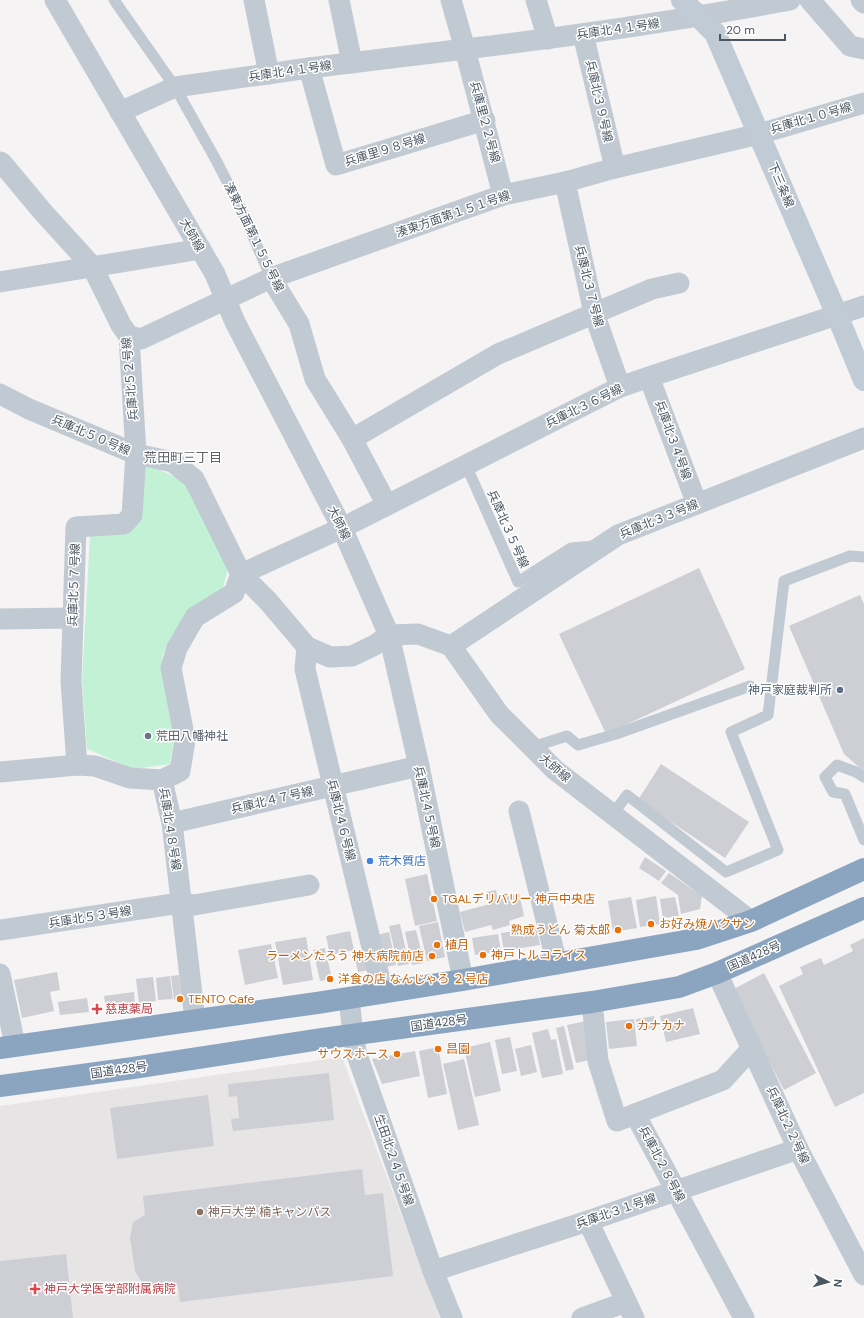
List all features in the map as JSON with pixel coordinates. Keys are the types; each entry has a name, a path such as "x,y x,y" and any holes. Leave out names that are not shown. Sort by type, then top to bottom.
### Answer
{"highway":[{"path":"8,1047 383,993 696,939 751,921 864,869"},
{"name":"国道428号","path":"0,1086 592,1002 679,987 716,973 864,908"}],"street":[{"name":"大師線","path":"55,0 215,274 235,322 342,528 389,635"},
{"path":"254,0 269,74"},
{"path":"339,0 352,63"},
{"path":"451,0 465,49"},
{"path":"536,0 548,39"},
{"name":"下三条線","path":"682,0 715,33 864,380"},
{"name":"兵庫北４１号線","path":"120,112 175,87 309,68 548,39 698,17 790,0"},
{"path":"810,0 850,46 864,49"},
{"path":"861,0 864,3"},
{"name":"兵庫北３９号線","path":"583,34 615,168"},
{"name":"兵庫里２２号線","path":"465,49 503,195"},
{"name":"兵庫里９８号線","path":"309,68 336,165 484,120"},
{"name":"兵庫北１０号線","path":"759,134 864,103"},
{"name":"湊東方面第１５１号線","path":"129,336 141,339 271,278 503,195 565,182 615,168 759,134"},
{"name":"兵庫北５２号線","path":"0,162 92,266 121,325 129,336 136,454"},
{"name":"兵庫北３７号線","path":"565,182 594,313 620,387"},
{"path":"0,282 200,249"},
{"name":"湊東方面第１５５号線","path":"271,278 299,324 314,378 352,439 387,505"},
{"path":"352,439 498,354 652,288 679,283"},
{"name":"兵庫北３６号線","path":"342,528 620,387 864,306"},
{"name":"兵庫北３４号線","path":"649,377 696,504"},
{"name":"兵庫北５０号線","path":"0,394 29,409 136,454 173,462 194,479 241,574 268,601 307,647"},
{"name":"兵庫北３３号線","path":"451,646 618,535 864,438"},
{"name":"兵庫北５７号線","path":"77,765 71,681 76,527 124,524 132,515 136,454"},
{"path":"241,574 342,528"},
{"name":"兵庫北４８号線","path":"194,1020 172,823 162,780 180,771 185,740 171,668 177,648 195,617 234,593 241,574"},
{"path":"0,620 72,618"},
{"path":"307,647 330,656 352,656 375,645 389,635 418,634 451,646"},
{"name":"兵庫北４５号線","path":"389,635 419,766 463,980"},
{"name":"大師線","path":"451,646 498,714 555,770 751,921"},
{"name":"兵庫北４６号線","path":"307,647 305,668 383,993"},
{"path":"0,772 77,765 95,766 130,778 162,780"},
{"name":"兵庫北４７号線","path":"172,823 419,766"},
{"path":"519,811 557,964"},
{"name":"兵庫北５３号線","path":"0,930 180,903 194,905 309,886"},
{"name":"兵庫北２２号線","path":"716,973 798,1149 864,1275"},
{"path":"0,974 8,1047"},
{"name":"生田北２４５号線","path":"349,998 357,1055 433,1271 452,1318"},
{"name":"兵庫北２８号線","path":"592,1002 598,1061 617,1121 635,1114 677,1190 744,1318"},
{"path":"635,1114 723,1080 752,1048"},
{"name":"兵庫北３１号線","path":"433,1271 588,1221 798,1149"},
{"path":"582,1318 630,1310 588,1221"}],"lane":[{"name":"湊東方面第１５５号線","path":"114,0 175,87 216,160 241,209 271,278"},
{"name":"兵庫北３５号線","path":"466,465 518,582 571,548 603,545"},
{"path":"613,814 627,795 726,872 778,850 731,732 768,715 784,581 850,556 864,557"},
{"path":"532,747 566,736 578,744 616,734 750,686"},
{"path":"864,777 856,772 837,766 825,777 833,792 845,794 864,840"}],"shaded area":[{"name":"神戸大学 楠キャンパス","path":"342,1057 440,1318 0,1318 0,1106"}],"green space":[{"path":"141,466 151,466 184,481 228,568 223,588 189,609 163,654 161,670 174,737 170,764 134,769 87,749 82,680 90,535 125,532"}],"building":[{"path":"699,568 745,669 606,734 559,634"},
{"name":"神戸家庭裁判所","path":"860,595 864,604 864,770 844,754 789,626"},
{"path":"661,764 749,822 725,858 638,800"},
{"path":"645,857 666,871 659,881 639,868"},
{"path":"669,873 702,896 700,909 681,914 678,895 661,883"},
{"path":"427,874 437,921 415,926 405,879"},
{"path":"496,890 498,899 519,893 524,916 509,921 510,925 493,930 491,925 465,932 460,912 490,904 486,892"},
{"path":"656,896 660,924 640,927 636,900"},
{"path":"631,897 637,928 613,932 608,901"},
{"path":"675,897 679,916 663,918 660,899"},
{"path":"438,922 445,957 427,961 419,926"},
{"path":"400,924 409,964 398,966 389,926"},
{"path":"537,928 540,945 504,951 501,933"},
{"path":"416,930 424,963 412,965 405,932"},
{"path":"350,931 354,950 330,955 326,936"},
{"path":"389,932 396,965 385,967 377,935"},
{"path":"498,934 501,951 475,955 472,938"},
{"path":"306,937 313,980 283,985 275,942"},
{"path":"864,938 864,1093 835,1107 779,986 803,974 800,967 821,958 824,965 853,951 850,945"},
{"path":"271,944 278,978 245,985 238,950"},
{"path":"325,948 332,979 320,981 313,950"},
{"path":"367,951 371,970 358,972 354,954"},
{"path":"57,972 60,990 50,992 54,1011 22,1018 14,980"},
{"path":"764,973 816,1073 784,1090 732,990"},
{"path":"179,975 182,999 174,1000 171,976"},
{"path":"170,976 173,999 158,1000 156,978"},
{"path":"153,977 156,1001 139,1003 136,979"},
{"path":"134,992 135,1005 106,1008 104,996"},
{"path":"87,998 89,1012 60,1015 58,1002"},
{"path":"693,1008 700,1034 666,1042 660,1016"},
{"path":"654,1016 656,1028 638,1031 636,1019"},
{"path":"634,1019 637,1046 609,1049 606,1022"},
{"path":"586,1021 594,1059 576,1063 567,1025"},
{"path":"564,1026 574,1069 566,1071 556,1028"},
{"path":"548,1029 551,1040 556,1039 563,1074 542,1078 532,1033"},
{"path":"510,1037 517,1071 502,1074 495,1040"},
{"path":"490,1042 501,1091 475,1097 464,1048"},
{"path":"531,1045 537,1072 521,1076 515,1049"},
{"path":"438,1047 447,1094 428,1098 419,1051"},
{"path":"415,1051 420,1076 382,1084 372,1059"},
{"path":"464,1059 479,1125 458,1130 443,1064"},
{"path":"329,1073 334,1120 233,1131 231,1119 239,1118 237,1096 229,1097 228,1084"},
{"path":"208,1095 214,1146 117,1159 110,1108"},
{"path":"362,1169 365,1195 383,1193 393,1276 180,1302 178,1286 158,1288 143,1284 135,1271 130,1238 133,1222 145,1215 143,1196"},
{"name":"神戸大学医学部附属病院","path":"66,1254 73,1318 0,1318 0,1261"}],"place":[{"name":"神戸家庭裁判所","path":"840,690"},
{"name":"荒田八幡神社","path":"148,736"},
{"name":"荒木質店","path":"370,861"},
{"name":"TGALデリバリー 神戸中央店","path":"434,899"},
{"name":"お好み焼ハクサン","path":"651,924"},
{"name":"熟成うどん 菊太郎","path":"618,930"},
{"name":"植月","path":"437,945"},
{"name":"神戸トルコライス","path":"483,955"},
{"name":"ラーメンたろう 神大病院前店","path":"432,956"},
{"name":"洋食の店 なんじゃろ ２号店","path":"330,979"},
{"name":"TENTO Cafe","path":"180,999"},
{"name":"慈恵薬局","path":"97,1009"},
{"name":"カナカナ","path":"629,1026"},
{"name":"昌園","path":"438,1049"},
{"name":"サウスホース","path":"397,1054"},
{"name":"神戸大学 楠キャンパス","path":"200,1212"},
{"name":"神戸大学医学部附属病院","path":"35,1289"}],"district":[{"name":"荒田町三丁目","path":"183,457"}]}
